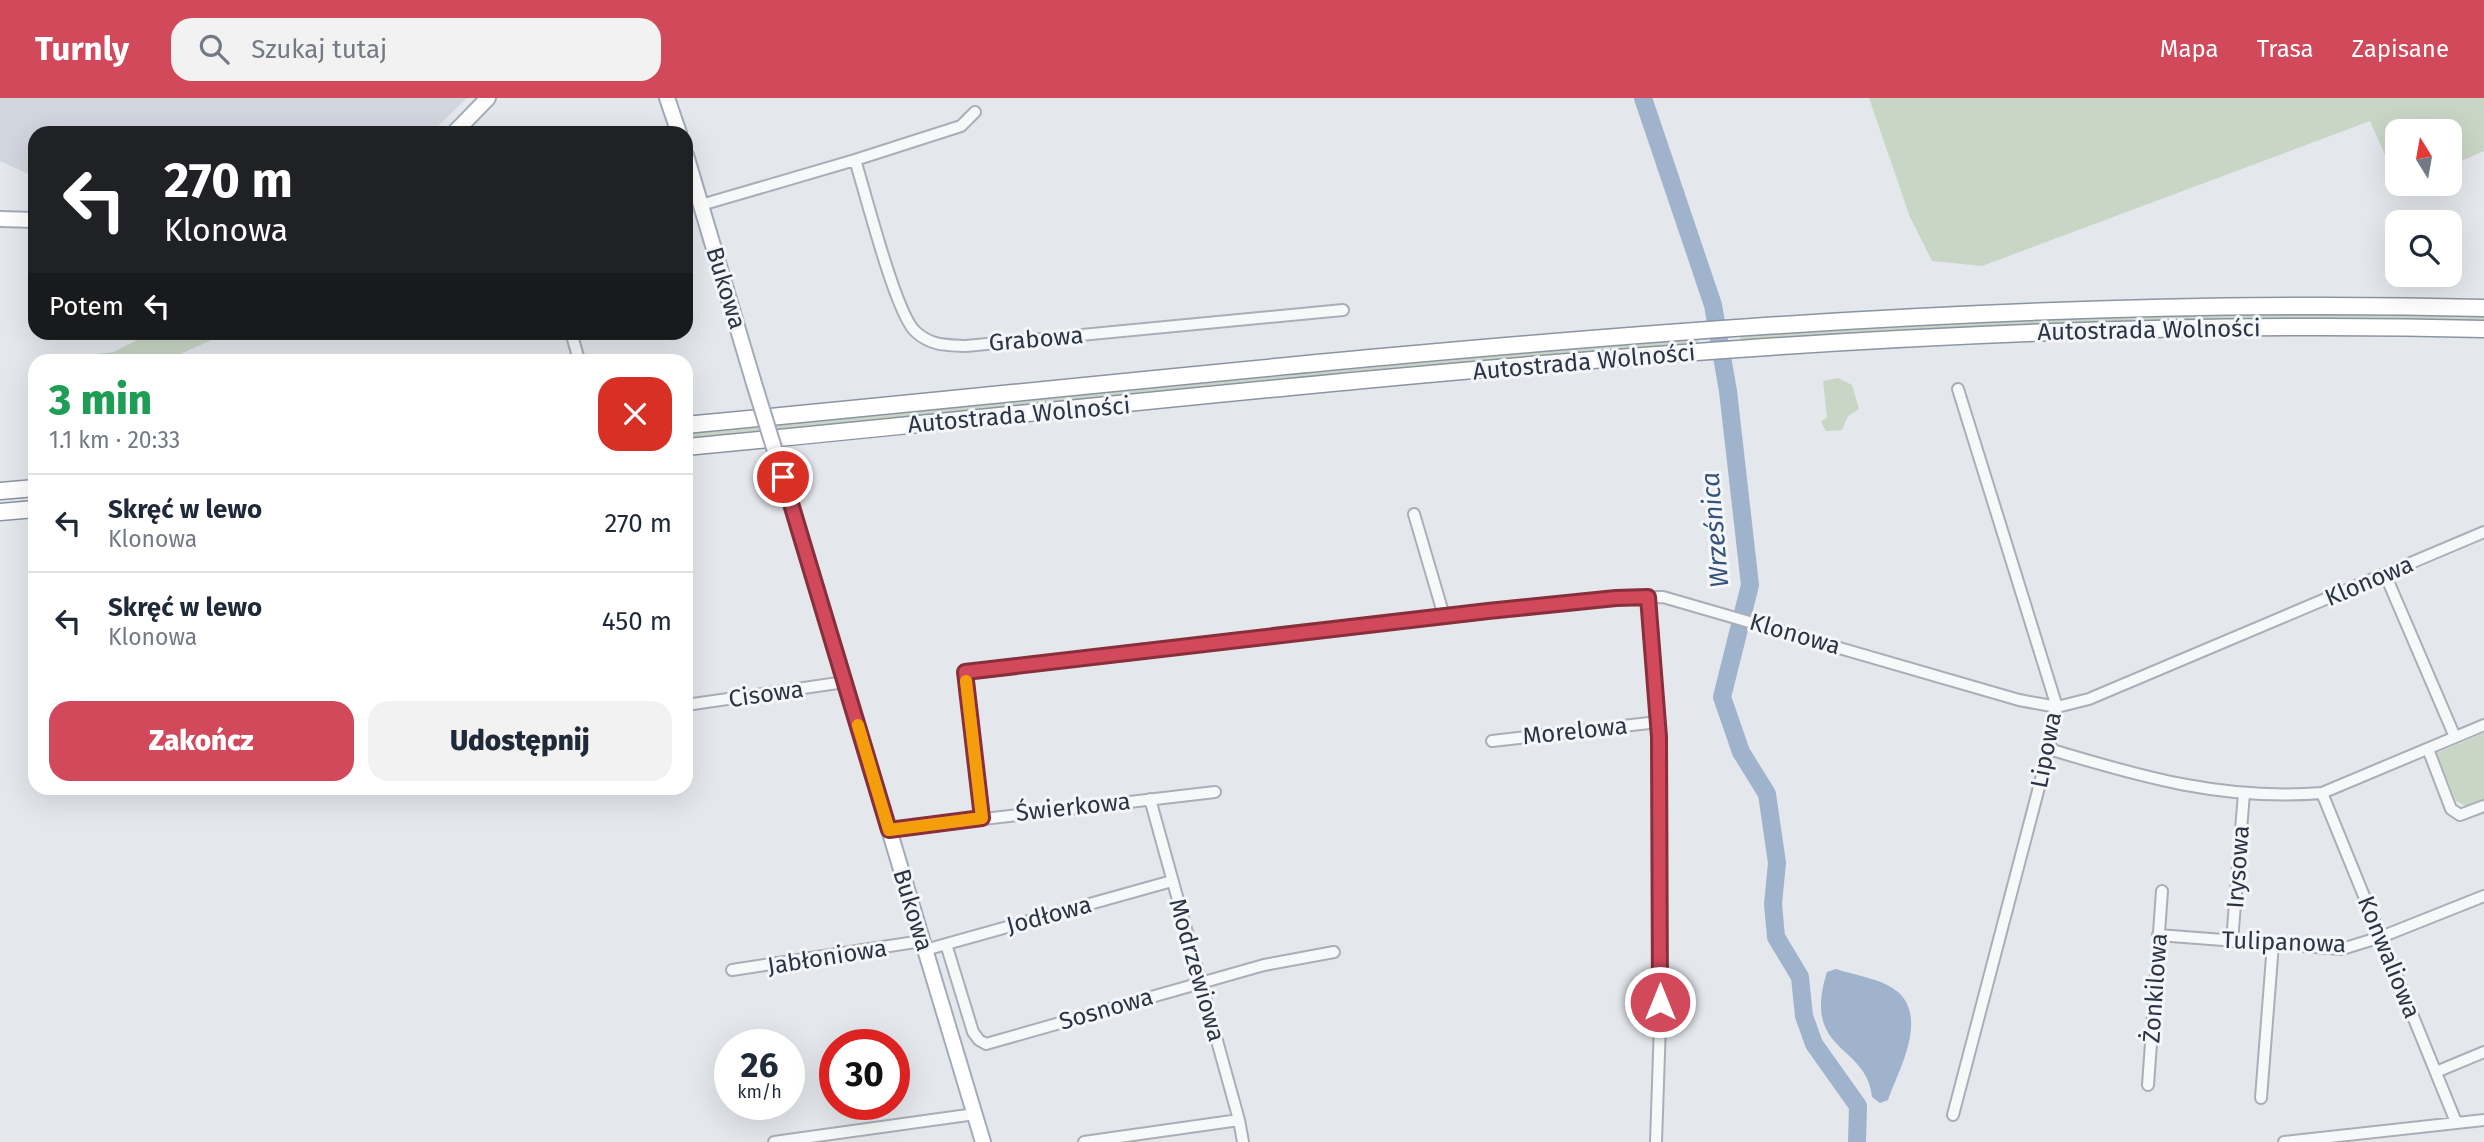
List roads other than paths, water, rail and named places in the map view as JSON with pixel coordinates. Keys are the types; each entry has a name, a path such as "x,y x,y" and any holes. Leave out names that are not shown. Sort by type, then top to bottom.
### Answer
{"highway":[{"name":"Autostrada Wolności","path":"693,424 1738,327 2082,309 2228,306 2484,308"},
{"name":"Autostrada Wolności","path":"693,446 1742,348 1932,336 2220,327 2484,329"},
{"path":"0,491 28,489"},
{"path":"0,512 28,510"}],"main road":[{"path":"461,126 488,98"},
{"path":"667,98 677,126"},
{"name":"Bukowa","path":"693,178 983,1142"},
{"path":"0,219 28,220"}],"street":[{"path":"701,205 961,126 975,112"},
{"name":"Grabowa","path":"855,160 901,308 914,331 933,344 966,346 1343,310"},
{"name":"Lipowa","path":"1953,1115 2049,749 2057,707 1958,389"},
{"path":"1414,514 1444,616"},
{"name":"Klonowa","path":"982,818 965,672 1444,616 1616,598 1663,597 2020,700 2057,707 2089,699 2484,531"},
{"path":"2385,574 2455,737"},
{"path":"1648,597 1658,722 1660,1024 1656,1142"},
{"name":"Cisowa","path":"693,704 845,682"},
{"name":"Morelowa","path":"1492,741 1658,722"},
{"path":"2049,749 2189,788 2244,793 2322,793 2484,725"},
{"path":"2428,749 2451,809 2460,815 2484,806"},
{"name":"Świerkowa","path":"889,830 1215,792"},
{"name":"Irysowa","path":"2232,941 2244,793"},
{"name":"Konwaliowa","path":"2322,793 2456,1122"},
{"name":"Modrzewiowa","path":"1150,799 1239,1119 1242,1142"},
{"name":"Jodłowa","path":"923,946 946,944 1172,881"},
{"name":"Żonkilowa","path":"2148,1086 2162,891"},
{"name":"Tulipanowa","path":"2158,935 2342,949 2381,937 2484,896"},
{"name":"Sosnowa","path":"946,944 973,1032 986,1044 1264,965 1334,952"},
{"path":"2261,1098 2273,944"},
{"name":"Jabłoniowa","path":"732,971 923,946"},
{"path":"2436,1072 2484,1052"},
{"path":"774,1142 975,1114"},
{"path":"1084,1142 1120,1140 1239,1119"},
{"path":"2284,1142 2325,1140 2484,1120"}],"water":[{"path":"1836,969 1885,984 1898,992 1907,1003 1911,1030 1904,1059 1888,1100 1880,1103 1872,1097 1868,1079 1828,1033 1822,1019 1821,999 1827,972"}],"waterway":[{"name":"Wrześnica","path":"1643,98 1713,305 1728,391 1750,585 1722,697 1741,752 1767,794 1777,863 1773,904 1776,937 1800,977 1804,1016 1814,1044 1858,1106 1857,1142"}]}
